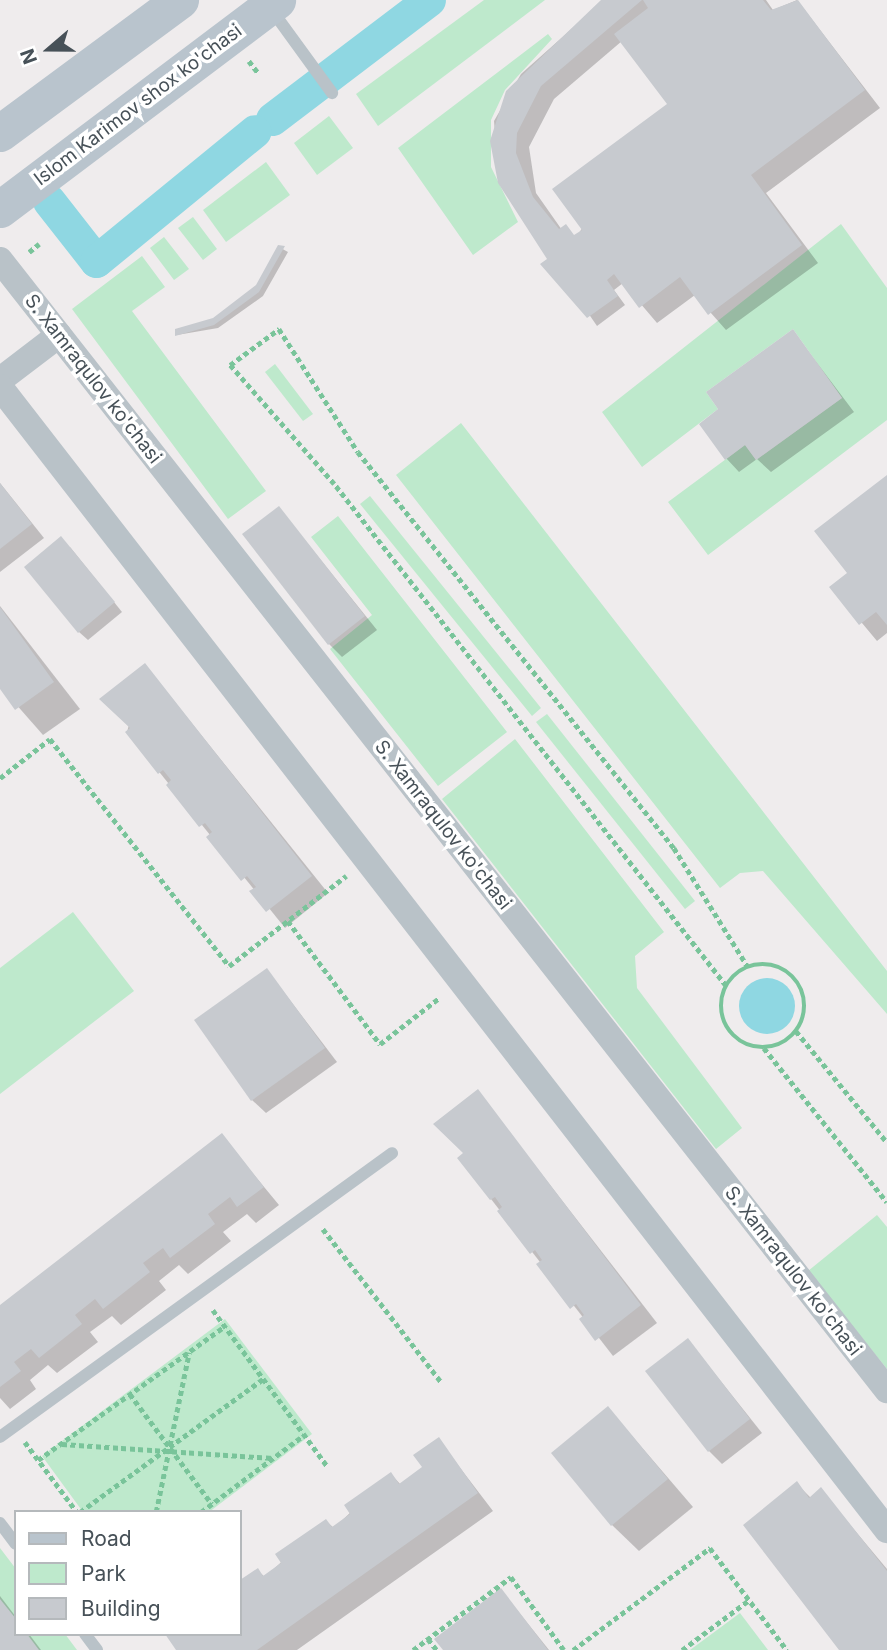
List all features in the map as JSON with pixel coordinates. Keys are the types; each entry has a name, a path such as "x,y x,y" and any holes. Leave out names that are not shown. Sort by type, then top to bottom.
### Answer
{"main road":[{"path":"0,133 180,0"},
{"name":"Islom Karimov shox ko'chasi","path":"0,209 273,3"}],"street":[{"name":"S. Xamraqulov ko'chasi","path":"0,260 887,1390"},
{"path":"0,380 59,335"},
{"path":"0,387 465,979 887,1530"}],"lane":[{"path":"273,3 332,93"},
{"path":"0,1437 392,1153"},
{"path":"0,1523 14,1541"}],"path":[{"path":"726,986 334,484 230,365 279,329 358,452 674,848 748,967"},
{"path":"0,778 50,739 229,966 370,858"},
{"path":"288,921 380,1044 465,979"},
{"path":"764,1048 796,1031 804,1012 799,984 776,966 748,967 726,986 722,1014 727,1028 764,1048 887,1202"},
{"path":"796,1031 887,1142"},
{"path":"310,1212 442,1383"},
{"path":"200,1292 328,1467"},
{"path":"38,1460 225,1326"},
{"path":"156,1510 189,1351"},
{"path":"81,1510 170,1451 263,1379"},
{"path":"130,1394 212,1504"},
{"path":"13,1427 76,1510"},
{"path":"204,1510 304,1435"},
{"path":"61,1444 274,1458"},
{"path":"573,1650 710,1548 787,1650"},
{"path":"413,1650 511,1577 564,1650"},
{"path":"682,1650 749,1600"},
{"path":"428,1639 437,1650"}],"green space":[{"path":"484,0 545,0 378,126 356,94"},
{"path":"548,34 552,39 505,90 491,120 491,167 518,222 473,255 398,148"},
{"path":"329,116 353,148 317,175 294,143"},
{"path":"266,162 290,195 226,242 203,210"},
{"path":"193,217 217,249 203,260 178,228"},
{"path":"841,224 887,288 887,420 708,555 668,502 745,445 756,460 842,398 793,329 706,392 718,409 642,467 602,412"},
{"path":"164,237 189,269 174,280 150,248"},
{"path":"142,256 165,287 132,311 266,491 228,519 72,309"},
{"path":"275,364 313,414 303,421 265,372"},
{"path":"461,423 887,971 887,1014 763,871 740,873 720,888 396,475"},
{"path":"370,496 541,708 532,716 360,504"},
{"path":"338,516 507,732 438,786 330,649 372,615 311,537"},
{"path":"547,714 695,901 685,909 536,722"},
{"path":"515,739 664,932 635,956 637,988 742,1128 716,1149 442,799"},
{"path":"73,912 134,991 0,1094 0,968"},
{"path":"877,1215 887,1227 887,1369 808,1271"},
{"path":"225,1319 312,1434 212,1510 82,1510 42,1456"},
{"path":"0,1548 14,1566 14,1636 66,1636 77,1650 0,1650"},
{"path":"740,1613 768,1650 690,1650"}],"water":[{"path":"767,978 778,980 787,986 793,995 793,1017 787,1026 778,1032 767,1034 756,1032 747,1026 741,1017 739,1006 741,995 747,986 756,980"}],"building":[{"path":"601,0 642,0 541,86 517,133 516,153 533,197 559,229 566,224 574,235 582,230 552,189 667,104 614,34 648,8 643,0 763,0 771,10 798,0 865,90 751,175 802,245 708,315 680,277 639,308 614,274 607,280 618,296 587,318 540,264 547,259 498,183 490,141 506,91"},
{"path":"278,245 285,246 259,292 214,325 175,336 175,329 213,318 256,285"},
{"path":"793,329 842,398 756,460 745,445 725,460 699,424 718,409 706,392"},
{"path":"887,475 887,625 876,612 859,625 829,587 847,573 814,531"},
{"path":"0,483 32,524 0,549"},
{"path":"279,506 365,616 328,645 242,534"},
{"path":"61,536 115,602 78,633 24,567"},
{"path":"0,607 54,682 15,710 0,689"},
{"path":"145,663 312,876 266,912 249,891 256,887 247,876 241,881 206,837 212,832 205,823 199,827 166,785 171,780 163,770 158,774 125,732 130,728 99,699"},
{"path":"267,968 325,1048 251,1101 194,1020"},
{"path":"478,1089 641,1305 595,1341 579,1319 584,1315 576,1304 570,1309 536,1264 542,1260 535,1250 530,1254 497,1211 502,1207 495,1197 490,1200 457,1158 463,1153 433,1124"},
{"path":"222,1133 264,1187 237,1207 230,1197 208,1214 215,1224 170,1258 163,1248 143,1263 150,1272 103,1309 95,1299 75,1315 82,1324 39,1358 31,1349 14,1362 21,1371 0,1387 0,1305"},
{"path":"688,1338 750,1419 708,1452 645,1371"},
{"path":"608,1406 668,1479 611,1526 551,1453"},
{"path":"439,1437 478,1493 257,1650 176,1650 166,1636 242,1636 242,1579 258,1568 263,1576 281,1563 275,1554 326,1519 332,1527 350,1514 344,1505 391,1472 399,1484 422,1467 413,1455"},
{"path":"797,1481 809,1498 821,1487 887,1571 887,1650 839,1650 743,1525"},
{"path":"501,1588 548,1650 443,1650 434,1639"},
{"path":"0,1599 14,1616 14,1636 28,1636 39,1650 0,1650"}],"waterway":[{"path":"272,119 429,0"},
{"path":"49,201 96,261 255,131"}]}
